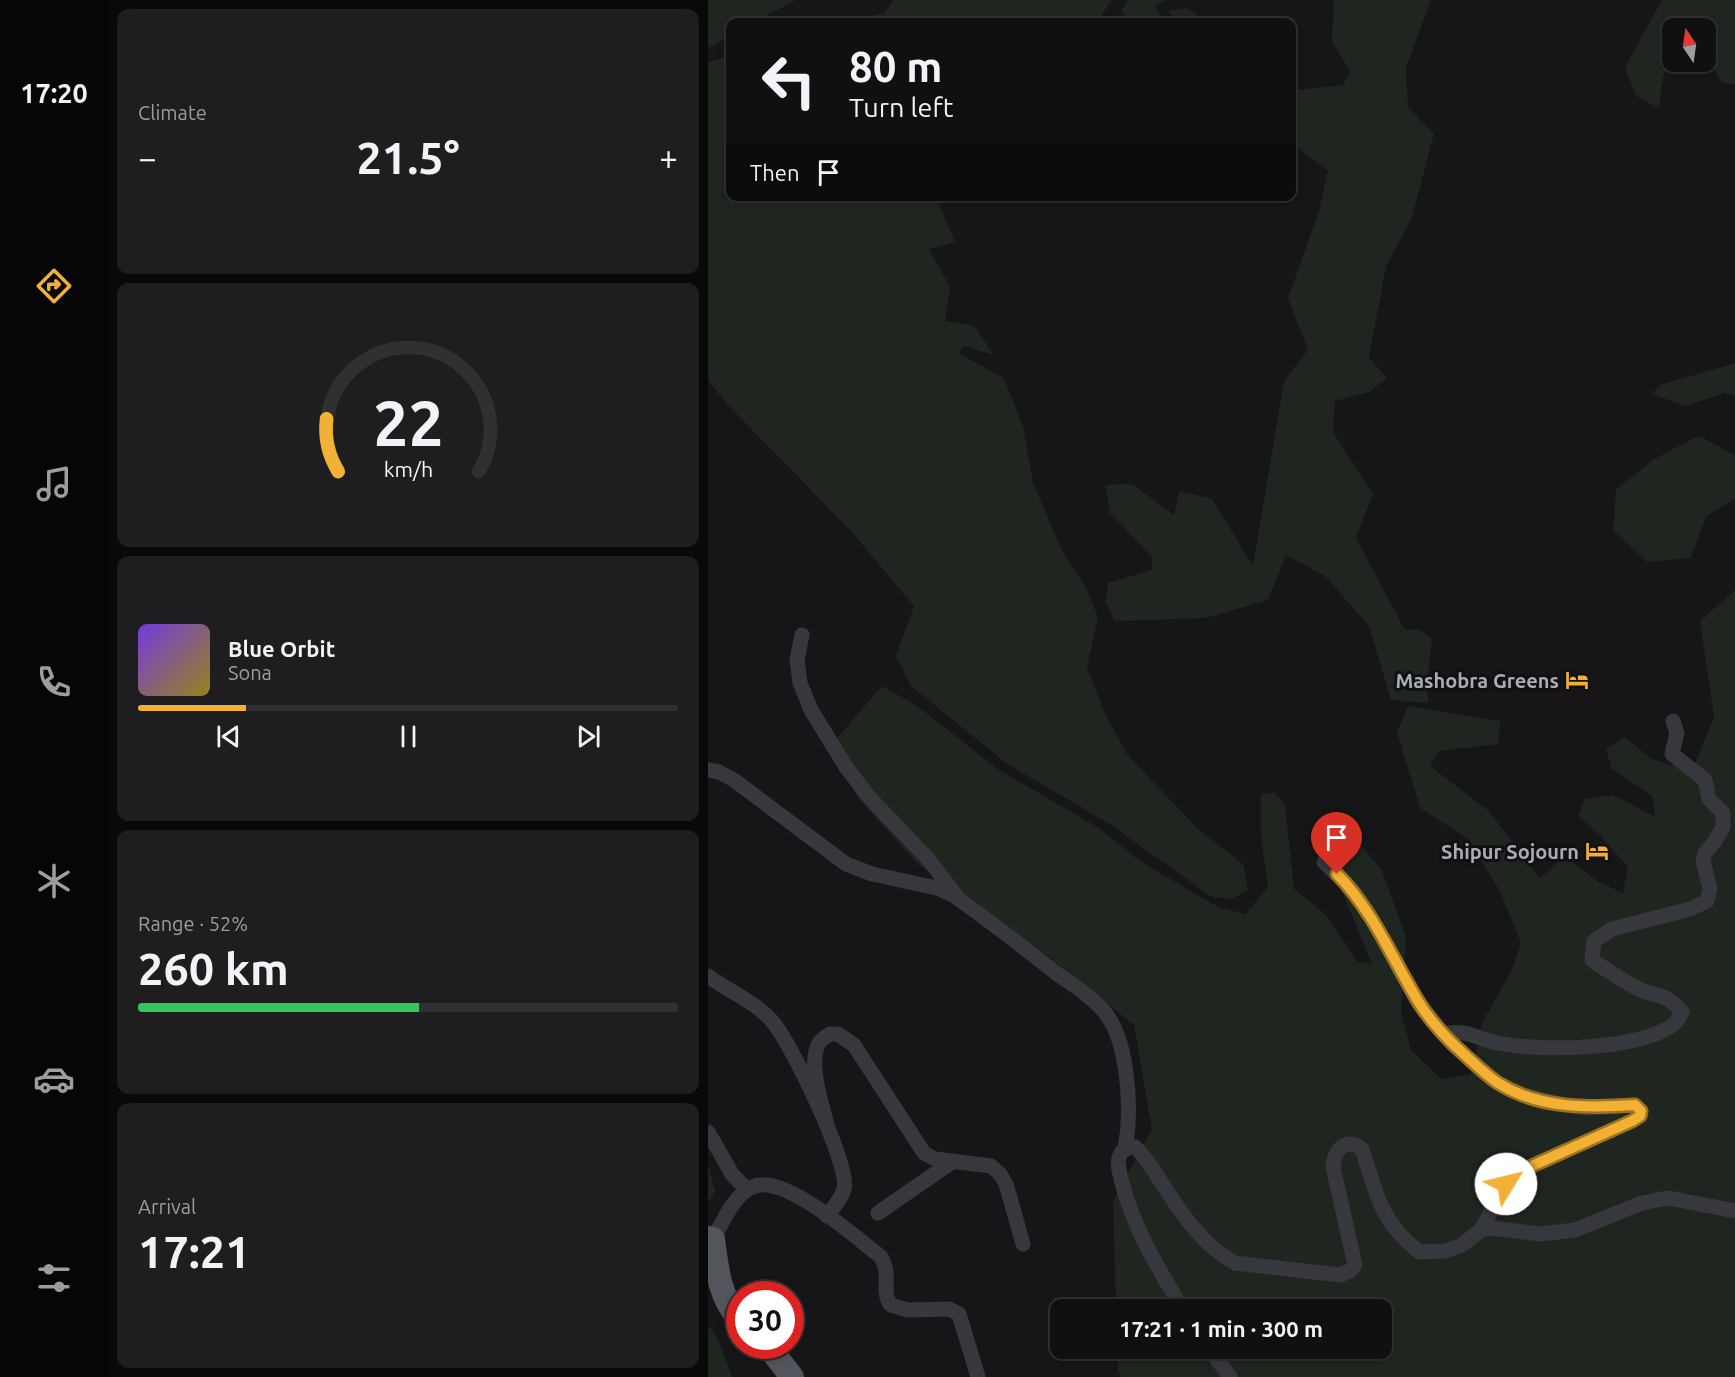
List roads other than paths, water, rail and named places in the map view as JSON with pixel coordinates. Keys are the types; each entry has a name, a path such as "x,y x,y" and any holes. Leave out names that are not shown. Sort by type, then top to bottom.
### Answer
{"main road":[{"path":"711,1238 718,1279 726,1301"},
{"path":"778,1359 792,1377"}],"street":[{"path":"802,635 797,660 800,683 816,718 846,766 869,797 928,860 958,898"},
{"path":"1448,1039 1449,1033 1459,1032 1497,1043 1572,1048 1652,1036 1676,1023 1682,1012 1672,1000 1634,987 1592,960 1594,941 1612,929 1690,909 1707,901 1710,889 1703,861 1705,853 1723,827 1723,813 1709,799 1705,780 1672,754 1677,733 1673,721"},
{"path":"708,770 719,772 734,780 846,864 872,874 937,888 958,898 1105,1013 1118,1033 1124,1062 1129,1117 1125,1148 1119,1156 1118,1167 1129,1208 1146,1248 1176,1299"},
{"path":"1125,1148 1135,1147 1145,1156 1189,1223 1222,1256 1235,1263 1340,1275 1350,1271 1355,1265 1333,1167 1334,1155 1341,1147 1357,1144 1362,1149 1379,1203 1388,1221 1401,1237 1419,1252 1445,1251 1462,1245 1481,1230 1506,1184 1516,1173 1640,1116 1641,1111 1635,1105 1587,1108 1560,1104 1524,1095 1498,1083 1448,1039 1419,1004 1368,912 1350,887 1324,862"},
{"path":"708,976 772,1020 791,1049 828,1129 844,1171 844,1190 827,1216"},
{"path":"828,1129 815,1074 815,1061 819,1042 830,1034 838,1034 854,1045 924,1153 935,1159 991,1166 1000,1174 1006,1184 1023,1244"},
{"path":"708,1132 732,1174 747,1190"},
{"path":"878,1213 952,1162"},
{"path":"711,1238 735,1203 754,1186 764,1185 784,1189 803,1198 880,1256 886,1264 888,1277 886,1296 891,1305 908,1310 949,1309 959,1314 978,1377"},
{"path":"1481,1230 1491,1228 1540,1234 1575,1230 1642,1203 1668,1198 1735,1211"},
{"path":"1217,1359 1230,1377"}],"place":[{"name":"Mashobra Greens","path":"1577,680"},
{"name":"Shipur Sojourn","path":"1597,851"}]}
